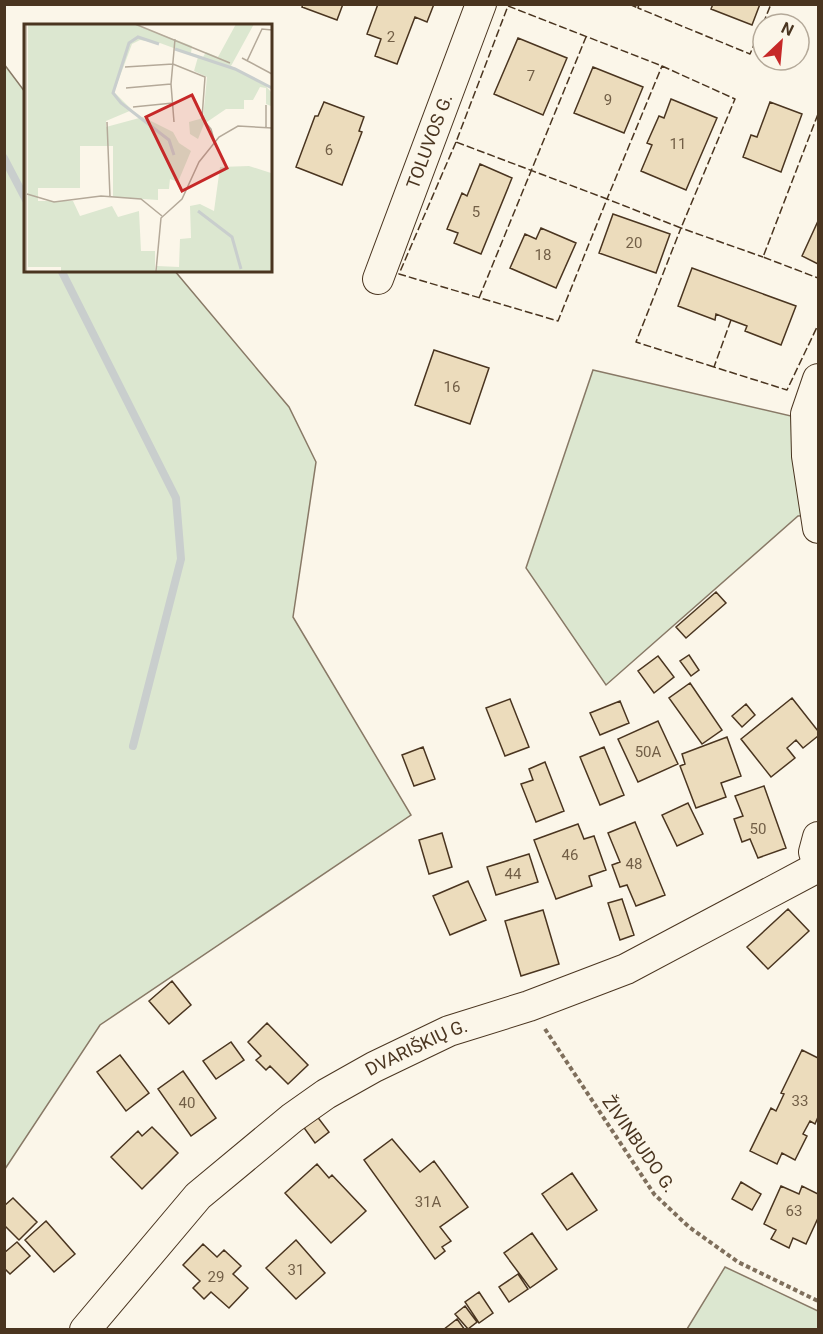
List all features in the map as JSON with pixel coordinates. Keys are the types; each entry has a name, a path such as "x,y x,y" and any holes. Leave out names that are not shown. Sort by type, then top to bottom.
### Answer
{"street":[{"name":"TOLUVOS G.","path":"378,279 481,4"},
{"path":"819,379 806,414 807,456 819,528"},
{"path":"819,837 814,852 819,866"},
{"name":"DVARIŠKIŲ G.","path":"85,1329 198,1196 292,1118 326,1094 374,1067 449,1031 530,1006 626,969 819,866"}],"path":[{"name":"ŽIVINBUDO G.","path":"530,1006 654,1194 688,1227 738,1262 819,1301"}],"green space":[{"path":"4,64 24,91 24,272 176,272 289,407 316,462 293,617 411,815 100,1025 5,1169"},
{"path":"593,370 817,422 818,515 798,516 606,685 526,568"},
{"path":"725,1267 818,1311 818,1329 687,1329"}],"building":[{"path":"303,4 343,4 337,20 302,7"},
{"path":"378,4 434,4 427,22 415,17 397,64 375,56 381,39 367,34"},
{"path":"713,4 760,4 757,12 751,12 751,25 711,9"},
{"path":"518,38 567,58 543,115 494,94"},
{"path":"593,67 643,87 624,133 574,113"},
{"path":"671,99 717,118 686,190 641,171 652,145 647,143 659,116 664,118"},
{"path":"324,102 364,117 359,131 362,132 342,185 296,167 315,116 318,116"},
{"path":"770,102 802,114 781,172 743,157 751,135 757,137"},
{"path":"480,164 512,178 481,254 454,243 458,233 447,229 462,193 467,196"},
{"path":"613,214 670,234 656,273 599,253"},
{"path":"818,221 818,264 802,256"},
{"path":"541,228 576,243 556,288 510,268 525,234 536,239"},
{"path":"692,268 796,306 781,345 745,331 747,326 716,314 715,320 678,306"},
{"path":"434,350 489,368 470,424 415,405"},
{"path":"716,592 726,603 686,638 676,627"},
{"path":"689,655 699,670 691,676 680,661"},
{"path":"658,656 674,677 654,693 638,671"},
{"path":"690,683 722,730 702,744 669,698"},
{"path":"792,698 818,731 818,736 803,748 796,740 787,748 795,758 771,777 741,739"},
{"path":"510,699 529,747 505,756 486,708"},
{"path":"620,701 629,723 600,735 590,713"},
{"path":"746,704 755,715 742,727 732,716"},
{"path":"658,721 678,764 638,782 618,739"},
{"path":"727,737 741,776 721,783 726,797 696,808 680,766 685,764 682,754"},
{"path":"423,747 435,779 414,786 402,755"},
{"path":"604,747 624,795 600,805 580,757"},
{"path":"545,762 564,811 536,822 521,784 533,780 529,769"},
{"path":"764,786 786,848 758,858 750,839 742,842 734,819 743,816 735,796"},
{"path":"688,803 703,834 677,846 662,815"},
{"path":"635,822 665,895 636,906 627,885 620,887 612,865 620,862 608,833"},
{"path":"578,824 584,839 594,836 606,870 589,876 592,886 556,899 534,840"},
{"path":"442,833 452,867 429,874 419,840"},
{"path":"529,854 538,882 496,895 487,867"},
{"path":"468,881 486,920 450,935 433,896"},
{"path":"622,899 634,935 620,940 608,903"},
{"path":"788,909 809,931 768,969 747,947"},
{"path":"543,910 559,964 521,976 505,921"},
{"path":"172,981 191,1005 169,1024 149,1001"},
{"path":"267,1023 308,1065 288,1084 270,1066 266,1070 256,1060 261,1056 248,1042"},
{"path":"231,1042 244,1060 216,1079 203,1061"},
{"path":"802,1050 818,1058 818,1117 815,1124 810,1121 803,1134 807,1136 795,1160 782,1153 777,1164 750,1151 771,1108 776,1111 784,1094 781,1093"},
{"path":"120,1055 149,1093 126,1111 97,1072"},
{"path":"183,1071 216,1118 191,1136 158,1089"},
{"path":"316,1115 329,1132 315,1143 302,1125"},
{"path":"152,1127 178,1153 142,1189 111,1157 138,1131 142,1136"},
{"path":"392,1139 420,1172 434,1161 468,1207 440,1227 451,1241 442,1247 445,1251 435,1259 364,1160"},
{"path":"317,1164 329,1178 332,1175 366,1211 331,1243 285,1193"},
{"path":"572,1173 597,1210 567,1230 542,1194"},
{"path":"741,1182 761,1194 752,1210 732,1199"},
{"path":"781,1186 799,1194 802,1186 818,1194 818,1218 806,1244 793,1238 789,1248 771,1239 776,1230 764,1224"},
{"path":"13,1198 37,1222 19,1240 4,1225 4,1206"},
{"path":"46,1221 75,1254 54,1272 25,1240"},
{"path":"532,1233 557,1269 530,1288 504,1253"},
{"path":"296,1240 325,1273 296,1299 266,1268"},
{"path":"17,1242 30,1256 10,1274 4,1268 4,1253"},
{"path":"203,1244 217,1257 224,1250 241,1266 233,1274 248,1288 229,1308 211,1292 204,1299 193,1288 200,1281 183,1265"},
{"path":"518,1274 528,1289 509,1302 499,1287"},
{"path":"479,1292 493,1313 479,1323 465,1302"},
{"path":"465,1306 477,1322 468,1329 455,1314"},
{"path":"457,1319 465,1330 443,1330"}],"waterway":[{"path":"4,158 24,196"},
{"path":"62,272 176,498 181,559 133,746"}],"fence":[{"path":"629,4 638,8"},
{"path":"639,4 638,8 750,54 751,52"},
{"path":"768,12 771,4"},
{"path":"456,142 399,274 558,321 607,199 456,142 508,6 662,66"},
{"path":"479,298 586,37"},
{"path":"662,66 735,99 681,228 607,199 662,66"},
{"path":"818,114 763,257 818,278"},
{"path":"714,367 636,342 681,228 763,257"},
{"path":"731,320 714,367 787,390 818,325"}]}
